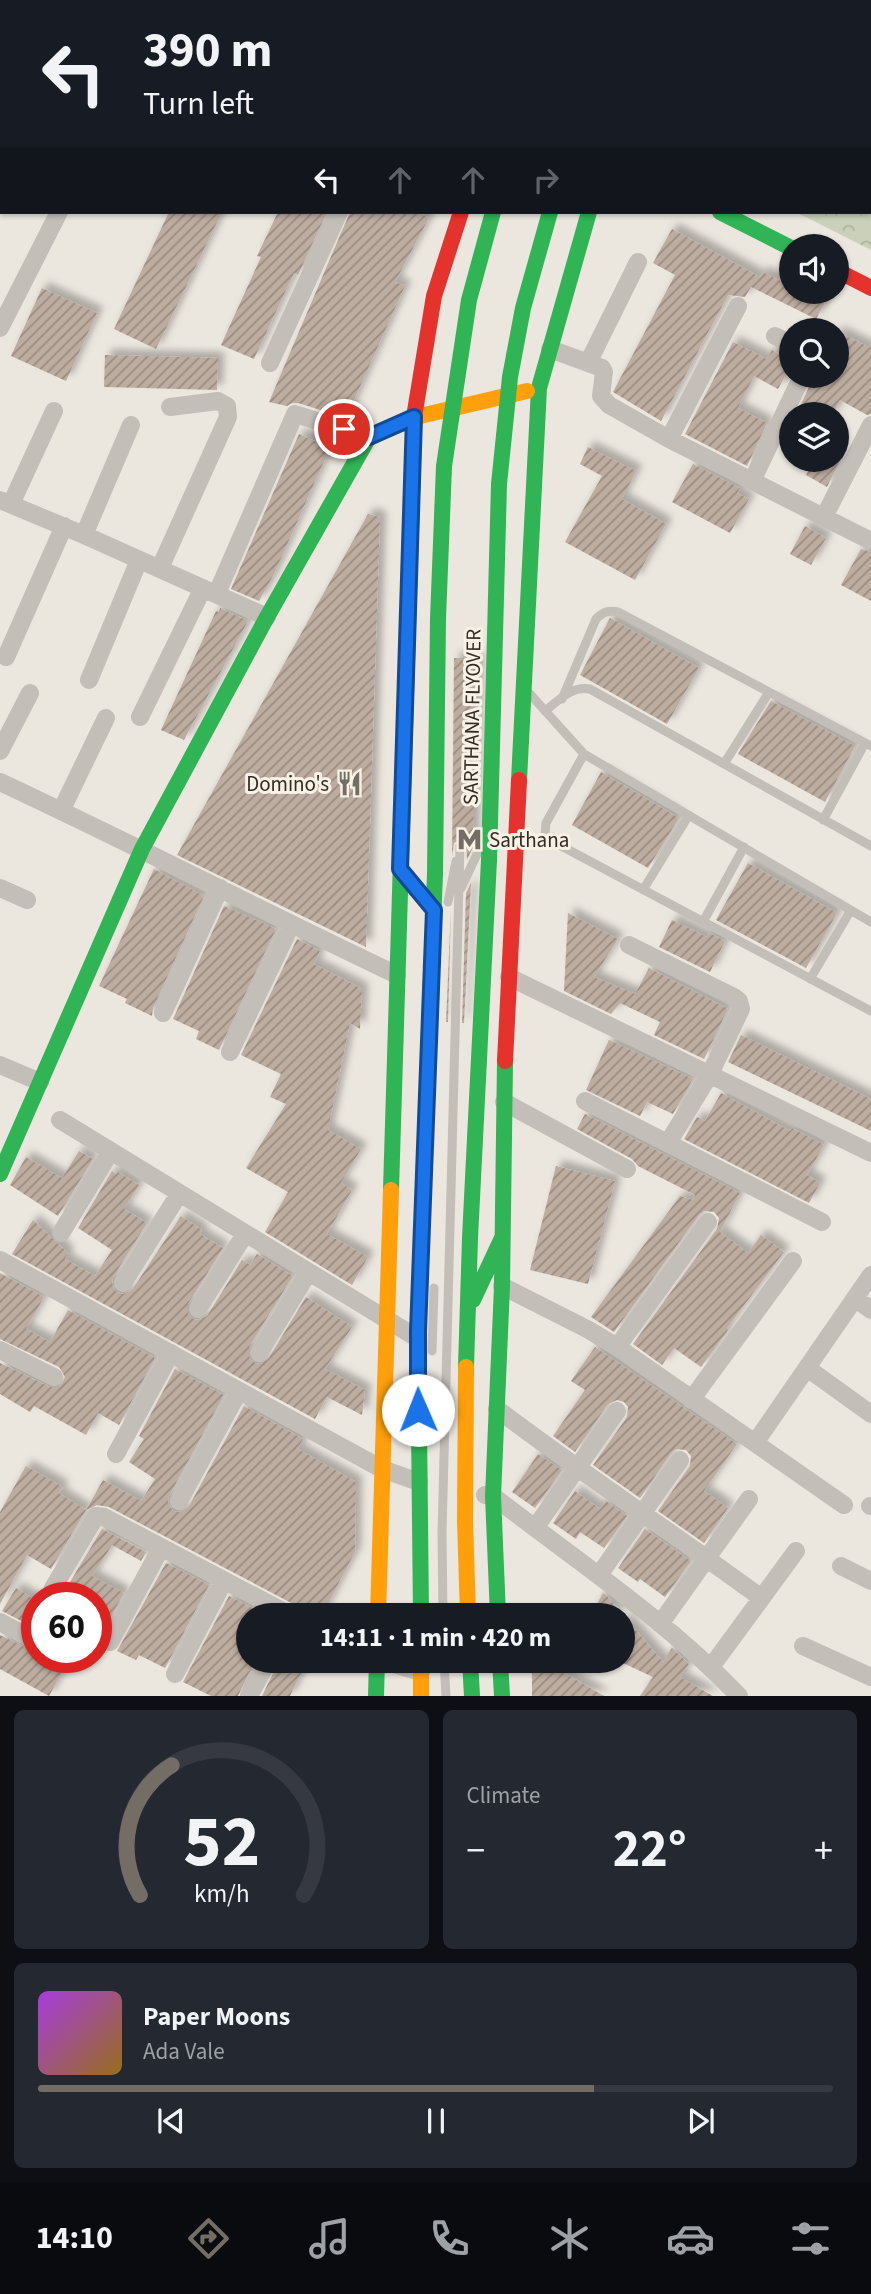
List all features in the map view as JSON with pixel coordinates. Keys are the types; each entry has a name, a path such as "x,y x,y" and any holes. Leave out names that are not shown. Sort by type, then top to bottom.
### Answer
{"street":[{"path":"0,328 58,214"},
{"path":"270,363 338,214"},
{"path":"378,1603 414,417 434,296 460,214"},
{"name":"SARTHANA FLYOVER","path":"421,1603 418,1338 440,914 435,873 438,619 444,466 469,300 492,214"},
{"name":"SARTHANA FLYOVER","path":"468,1603 464,1490 467,1312 489,860 499,484 510,377 523,308 549,214"},
{"path":"497,1603 493,1496 502,1286 504,1102 538,388 588,214"},
{"path":"724,214 779,242"},
{"path":"588,363 638,262"},
{"path":"849,277 871,288"},
{"path":"669,439 738,306"},
{"path":"550,349 602,368 603,401 669,439 871,541"},
{"path":"0,1174 142,849 267,617 369,437 414,417 538,388"},
{"path":"752,481 796,388"},
{"path":"160,568 228,417 227,407 218,401 170,407"},
{"path":"54,411 6,502 267,617"},
{"path":"140,717 210,591 295,414 369,437"},
{"path":"84,535 131,425"},
{"path":"824,517 871,425"},
{"path":"6,657 64,526"},
{"path":"89,680 139,560"},
{"path":"0,751 30,693"},
{"path":"61,811 106,718"},
{"path":"0,782 397,975"},
{"path":"400,869 440,914"},
{"path":"0,887 27,901"},
{"path":"163,1013 220,888"},
{"path":"230,1052 291,925"},
{"path":"629,945 739,1001 741,1009 710,1074 668,1143"},
{"path":"509,977 871,1153"},
{"path":"0,1065 40,1082"},
{"path":"585,1101 822,1222"},
{"path":"504,1102 626,1169"},
{"path":"60,1120 418,1338"},
{"path":"61,1233 111,1151"},
{"path":"122,1283 179,1194"},
{"path":"617,1347 708,1222"},
{"path":"198,1309 245,1234"},
{"path":"467,1312 502,1238"},
{"path":"0,1260 383,1469 419,1482"},
{"path":"691,1400 793,1261"},
{"path":"258,1353 308,1273"},
{"path":"755,1443 871,1275"},
{"path":"502,1286 617,1347 844,1505"},
{"path":"855,1298 871,1310"},
{"path":"0,1350 54,1377"},
{"path":"116,1454 170,1353"},
{"path":"807,1368 871,1415"},
{"path":"179,1501 239,1391"},
{"path":"497,1409 576,1469 643,1512 760,1597"},
{"path":"535,1528 617,1411"},
{"path":"599,1575 680,1460"},
{"path":"464,1490 493,1496 599,1575 711,1667 739,1696"},
{"path":"660,1624 749,1499"},
{"path":"57,1582 96,1516 104,1517 267,1603"},
{"path":"112,1638 161,1548"},
{"path":"711,1667 796,1551"},
{"path":"841,1566 871,1581"},
{"path":"175,1674 224,1581"},
{"path":"0,1622 21,1633"},
{"path":"803,1646 871,1677"},
{"path":"249,1696 261,1673"},
{"path":"376,1696 377,1673"},
{"path":"421,1696 423,1673"},
{"path":"471,1673 472,1696"},
{"path":"501,1673 502,1696"}],"lane":[{"path":"562,699 596,619 603,612 618,612 868,744 823,820"},
{"path":"524,687 584,754 871,922"},
{"path":"545,711 581,687 590,689 871,846"},
{"path":"724,764 769,692"},
{"path":"584,754 546,823 545,834 550,839 871,1011"},
{"path":"508,791 520,766"},
{"path":"460,890 502,804"},
{"path":"643,890 688,815"},
{"path":"440,914 460,846 442,1533 443,1603"},
{"path":"703,922 744,847"},
{"path":"810,979 852,910"},
{"path":"432,1364 434,1284"},
{"path":"430,1445 431,1603"},
{"path":"426,1673 431,1696"},
{"path":"445,1673 446,1696"}],"green space":[{"path":"800,214 871,214 871,250 849,239 849,234 839,234"}],"building":[{"path":"168,214 221,214 156,349 114,329"},
{"path":"277,214 326,214 298,275 294,273 254,359 221,345 261,257 257,256"},
{"path":"349,214 422,214 429,218 395,282 405,286 346,418 298,403 287,406 269,402"},
{"path":"672,229 760,277 763,272 779,280 779,301 751,287 745,297 728,295 661,421 613,392 675,275 653,263"},
{"path":"42,288 97,313 66,381 11,356"},
{"path":"786,304 824,304 814,318"},
{"path":"849,337 871,348 871,414 867,415 849,405 849,402 840,400 802,402 808,388 849,388"},
{"path":"733,342 767,359 772,350 779,354 778,389 754,376 738,408 767,423 747,466 685,434"},
{"path":"105,355 218,358 217,390 104,387"},
{"path":"299,434 330,448 273,576 259,601 231,589"},
{"path":"588,447 636,471 622,499 666,524 635,580 565,542 602,476 580,464"},
{"path":"693,464 740,488 737,493 749,499 730,533 672,502"},
{"path":"808,472 834,472 827,487 806,475"},
{"path":"368,514 380,517 366,947 177,855"},
{"path":"805,526 826,538 811,565 790,554"},
{"path":"861,549 871,552 871,601 841,585"},
{"path":"220,608 248,621 184,740 161,730 216,611 219,612"},
{"path":"610,618 699,668 667,724 580,675"},
{"path":"454,658 478,658 473,847 467,860 466,843 461,839 454,843 452,856"},
{"path":"771,701 855,746 825,802 738,754"},
{"path":"601,772 679,818 648,868 572,825"},
{"path":"748,863 837,913 806,968 716,920"},
{"path":"154,869 204,896 153,1008 152,1016 125,1003 127,999 99,986"},
{"path":"471,883 464,1023 462,1023 466,893"},
{"path":"224,906 276,929 219,1050 196,1039 199,1031 173,1019"},
{"path":"451,908 448,1022 446,1022"},
{"path":"568,913 618,939 594,977 635,994 649,968 728,1009 704,1059 654,1035 660,1022 620,1003 611,1014 564,991"},
{"path":"672,920 707,937 709,933 725,941 710,972 659,947"},
{"path":"297,939 320,951 314,964 362,989 360,1029 350,1023 328,1130 361,1149 341,1183 352,1190 327,1234 368,1257 352,1285 265,1232 288,1192 246,1168 286,1104 270,1097 281,1074 241,1055"},
{"path":"741,1035 871,1099 871,1131 728,1062"},
{"path":"609,1040 693,1079 673,1114 647,1102 640,1116 586,1090"},
{"path":"721,1093 790,1131 792,1128 824,1145 807,1175 820,1183 809,1203 684,1139 697,1117 705,1121"},
{"path":"585,1114 740,1193 720,1232 748,1253 761,1235 784,1252 701,1367 674,1348 662,1365 633,1344 717,1229 719,1218 714,1212 704,1211 699,1215 614,1332 591,1317 680,1196 693,1200 695,1195 638,1166 632,1159 577,1129"},
{"path":"79,1151 93,1159 58,1216 10,1185 26,1157 62,1178"},
{"path":"556,1166 615,1181 588,1284 530,1270"},
{"path":"112,1171 139,1185 124,1209 147,1223 113,1277 112,1283 116,1292 123,1294 132,1290 181,1216 202,1230 200,1234 223,1248 188,1304 188,1314 193,1319 207,1316 242,1260 250,1265 257,1254 293,1276 249,1347 249,1359 258,1364 268,1359 306,1297 352,1327 325,1369 365,1390 362,1415 327,1397 315,1419 12,1254 33,1220 68,1253 65,1259 95,1276 112,1250 78,1228"},
{"path":"0,1273 44,1297 26,1329 50,1342 68,1310 155,1358 119,1425 98,1413 86,1435 34,1406 30,1412 0,1394 0,1363 50,1387 60,1387 65,1377 59,1367 0,1339"},
{"path":"595,1347 737,1444 704,1491 728,1508 704,1543 658,1511 690,1466 691,1456 686,1450 676,1449 671,1453 640,1498 593,1465 627,1417 628,1407 624,1402 617,1400 608,1404 575,1452 553,1436 585,1390 571,1381"},
{"path":"175,1369 224,1395 169,1496 168,1502 173,1511 180,1512 189,1506 244,1406 303,1439 298,1449 356,1482 355,1552 328,1603 291,1603 109,1507 97,1505 86,1510 103,1480 141,1501 155,1479 129,1462 144,1439 139,1436"},
{"path":"538,1454 562,1470 535,1508 512,1492"},
{"path":"26,1466 63,1487 59,1493 86,1510 51,1569 27,1555 0,1604 0,1512"},
{"path":"575,1491 600,1509 606,1501 627,1516 604,1548 580,1532 576,1539 553,1523"},
{"path":"102,1529 146,1552 141,1561 112,1545 92,1576 103,1582 70,1582"},
{"path":"645,1529 691,1561 665,1597 640,1579 638,1582 618,1568"},
{"path":"166,1563 209,1585 165,1668 139,1655 136,1660 117,1651"},
{"path":"112,1587 124,1593 112,1615"},
{"path":"16,1588 21,1591 21,1621 2,1611"},
{"path":"603,1593 613,1603 598,1603"},
{"path":"229,1596 243,1603 236,1603 236,1673 249,1673 238,1696 211,1696 183,1682"},
{"path":"635,1629 663,1662 672,1648 689,1664 680,1677 713,1696 640,1696 653,1677 635,1669"},
{"path":"0,1635 21,1645 21,1673 62,1673 49,1696 0,1669"},
{"path":"273,1673 301,1673 290,1696 262,1696"},
{"path":"532,1673 565,1673 604,1696 532,1696"}],"traffic: fast":[{"path":"435,873 438,619 444,466 469,300 492,214"},
{"path":"489,860 499,484 510,377 523,308 549,214"},
{"path":"519,780 539,388 588,214"},
{"path":"724,214 779,242"},
{"path":"0,1174 142,849 267,617 369,437 420,416"},
{"path":"391,1190 413,463"},
{"path":"466,1367 489,860"},
{"path":"421,1603 418,1331 435,873"},
{"path":"497,1603 493,1496 502,1286 505,1061"},
{"path":"473,1300 502,1238"},
{"path":"376,1696 377,1673"},
{"path":"471,1673 472,1696"},
{"path":"501,1673 502,1696"}],"traffic: slow":[{"path":"420,416 527,391"},
{"path":"400,869 434,910"},
{"path":"378,1603 391,1190"},
{"path":"466,1367 468,1603"},
{"path":"421,1673 421,1696"}],"traffic: jam":[{"path":"413,463 414,417 434,296 460,214"},
{"path":"849,277 871,288"},
{"path":"505,1061 519,780"}],"place":[{"name":"Domino's","path":"349,784"},
{"name":"Sarthana","path":"469,840"}],"route":[{"path":"344,429 369,437 414,417 400,869 434,910 418,1331 418,1410"}]}
